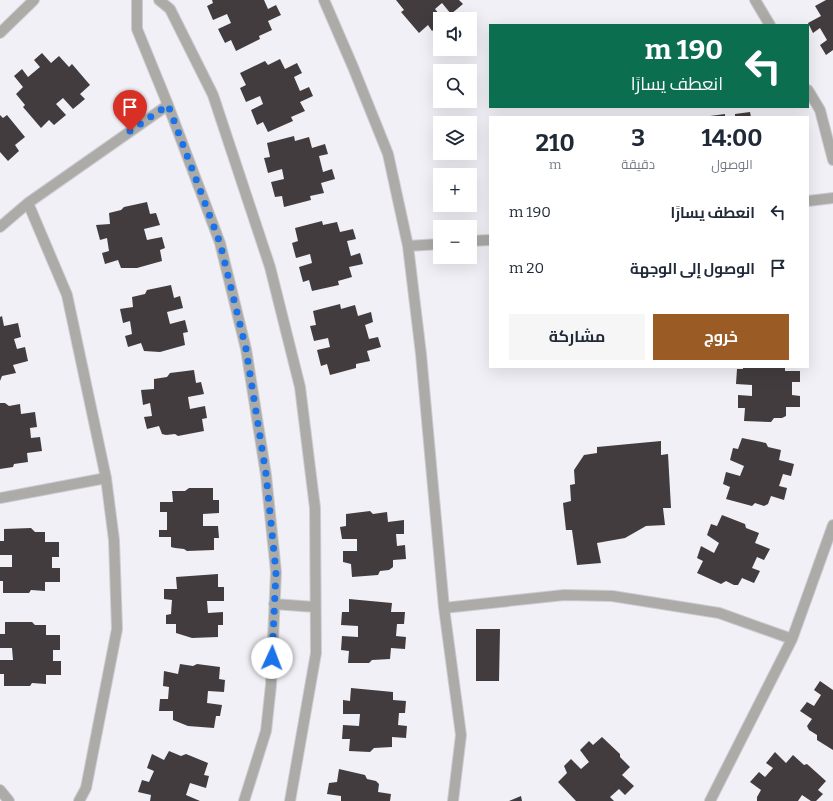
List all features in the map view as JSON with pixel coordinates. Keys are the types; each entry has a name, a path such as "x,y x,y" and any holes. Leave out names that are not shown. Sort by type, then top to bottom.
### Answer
{"street":[{"path":"0,33 34,0"},
{"path":"137,0 137,29 168,105 220,243 246,349 266,474 276,572 271,685 266,731 244,801"},
{"path":"159,0 170,9 214,96 272,275 300,386 315,508 316,653 290,801"},
{"path":"324,0 388,154 408,246 422,362 444,608 460,735 454,801"},
{"path":"756,0 769,24"},
{"path":"809,92 820,110 833,160"},
{"path":"0,227 28,203 168,105"},
{"path":"809,201 833,198"},
{"path":"28,203 67,295 106,478 114,540 117,629 86,788 79,801"},
{"path":"477,241 489,240"},
{"path":"408,246 433,244"},
{"path":"0,498 106,478"},
{"path":"710,801 792,639 833,525"},
{"path":"444,608 564,595 612,596 719,613 792,639"},
{"path":"274,604 315,608"},
{"path":"0,790 9,801"}],"building":[{"path":"212,0 264,0 268,9 276,5 281,15 268,21 272,30 259,36 260,39 236,51 231,40 225,43 218,29 231,23 227,14 213,20 207,6 213,3"},
{"path":"396,0 459,0 463,4 453,12 449,12 442,3 435,9 437,12 433,12 433,30 432,31 428,25 419,33 401,12 404,10"},
{"path":"826,0 833,0 833,50 826,55 820,45 827,40 820,28 813,33 808,23 821,16 815,6"},
{"path":"42,53 51,63 59,56 69,67 72,64 90,85 80,94 85,99 73,109 63,98 56,104 66,115 54,125 49,120 41,128 23,107 25,105 16,94 23,87 14,76 22,69 28,77 40,67 34,60"},
{"path":"280,59 285,69 297,63 302,73 294,77 300,91 309,87 313,96 300,102 305,111 291,117 293,121 268,132 263,122 257,125 251,110 263,104 260,96 246,102 240,88 246,85 240,73 265,61 268,65"},
{"path":"750,112 751,116 735,116 735,114"},
{"path":"725,114 725,116 710,116"},
{"path":"0,115 3,118 7,115 25,137 15,145 19,151 8,161 0,152"},
{"path":"294,136 295,141 309,137 312,148 325,144 328,154 319,156 323,172 332,169 335,179 321,183 324,193 310,196 311,200 284,207 282,196 275,197 271,182 284,179 282,169 268,173 264,158 270,157 267,143"},
{"path":"147,202 150,214 156,213 160,225 144,229 147,240 162,237 165,248 160,250 162,261 137,268 121,268 118,260 105,264 102,253 109,251 107,238 100,240 96,225 110,224 109,213 121,210 124,207"},
{"path":"322,221 323,225 337,222 340,232 353,229 356,239 347,241 351,256 360,253 363,264 349,267 352,277 338,281 339,285 312,291 309,280 303,282 299,267 312,263 310,254 296,258 292,243 298,241 295,228"},
{"path":"171,285 174,298 180,296 183,308 167,312 170,324 185,320 188,332 183,333 185,345 160,352 144,351 141,343 128,347 125,336 132,334 130,321 123,323 120,309 133,307 132,297 145,294 147,290"},
{"path":"340,304 341,309 355,305 358,316 371,312 373,322 365,325 369,339 378,337 381,347 367,351 370,361 356,364 356,368 330,375 327,364 321,366 317,350 330,347 328,338 314,341 310,326 316,325 313,311"},
{"path":"2,316 4,326 18,323 21,337 14,339 17,349 25,347 28,361 13,365 16,373 2,376 0,381 0,317"},
{"path":"785,368 785,371 800,371 800,382 792,382 792,395 800,396 800,407 786,407 786,416 782,418 774,418 771,422 744,421 745,408 738,408 738,395 752,396 752,385 736,384 737,369"},
{"path":"194,370 196,383 201,382 204,394 188,397 190,409 205,406 207,418 202,419 204,431 178,436 175,434 162,434 159,426 147,429 144,417 152,416 150,403 143,405 141,390 154,389 154,379 167,377 170,373"},
{"path":"0,403 5,403 9,406 20,404 21,414 35,412 37,427 30,428 31,438 40,437 42,451 27,453 28,462 14,464 13,467 0,469"},
{"path":"742,438 766,443 768,447 781,450 779,460 794,464 791,476 783,474 779,486 787,488 784,500 771,496 768,504 764,506 755,503 752,506 726,499 730,487 723,484 726,472 740,476 744,466 730,460 733,448 738,449"},
{"path":"661,441 661,455 668,454 671,508 663,508 665,525 646,526 625,538 597,543 601,563 577,565 572,530 566,530 563,503 571,501 570,485 575,484 574,470 584,455 597,453 597,447"},
{"path":"189,488 213,488 213,500 219,500 219,513 203,514 203,526 218,526 219,538 214,538 214,550 187,551 184,549 171,547 171,537 159,537 159,530 167,530 167,512 160,512 160,502 173,502 172,491 185,491"},
{"path":"370,511 373,514 387,512 388,522 404,520 404,534 396,534 397,546 405,545 406,559 393,560 393,567 389,570 380,571 378,575 352,577 351,564 343,562 343,551 357,551 357,539 342,539 340,527 346,526 346,514"},
{"path":"722,515 745,524 746,528 759,533 755,543 770,549 764,560 757,557 752,568 760,571 754,583 742,578 738,585 734,585 726,581 721,584 697,573 703,561 697,558 701,546 714,553 719,543 707,535 711,524 717,526"},
{"path":"31,528 35,532 45,532 45,542 59,542 59,557 52,557 52,568 60,568 60,582 45,582 45,591 31,590 29,593 3,593 3,581 0,581 0,567 12,567 12,555 0,555 0,541 4,541 4,529"},
{"path":"218,574 218,587 224,587 224,601 207,601 208,613 223,612 223,625 218,625 218,637 192,638 176,633 176,624 166,624 166,615 171,614 172,600 164,599 164,589 177,589 176,577"},
{"path":"349,599 392,603 391,612 405,612 404,624 397,624 396,636 406,637 405,649 391,648 390,659 372,660 369,663 348,663 349,651 341,650 342,636 358,637 358,626 341,625 342,612 349,612"},
{"path":"5,622 32,622 35,625 46,625 46,635 60,635 60,650 53,650 53,661 61,661 61,675 46,675 46,684 32,683 30,686 4,686 4,674 0,674 0,660 13,660 12,648 0,648 0,634 5,634"},
{"path":"476,629 500,629 499,681 476,681"},
{"path":"180,664 193,666 197,664 220,667 219,679 225,680 224,692 208,691 207,703 222,705 220,716 216,716 214,728 188,726 173,720 173,711 159,711 160,699 168,699 169,687 163,686 164,671 178,674"},
{"path":"820,681 833,690 833,750 817,740 817,735 809,730 807,726 812,719 800,711 807,702 814,706 821,695 814,690"},
{"path":"351,688 393,692 393,700 406,701 405,713 399,713 398,725 407,726 406,738 392,737 392,747 374,748 370,752 349,751 350,739 342,739 343,725 359,726 360,714 343,714 343,700 350,701"},
{"path":"602,737 620,754 620,757 630,767 622,775 634,786 625,795 619,789 610,797 614,801 576,801 558,782 567,773 564,766 571,759 581,769 589,762 580,750 589,741 593,745"},
{"path":"169,751 181,756 186,754 208,763 204,775 209,776 206,788 190,783 186,795 200,801 150,801 151,795 138,792 142,780 149,782 154,771 147,768 152,754 164,760"},
{"path":"775,752 786,763 793,755 804,765 807,764 826,781 818,790 823,794 816,801 811,801 802,795 798,801 757,801 757,797 761,790 750,782 759,772 765,777 773,768 766,763"},
{"path":"339,769 365,775 367,779 376,781 379,784 378,792 391,794 390,801 341,801 341,796 327,794 329,783 337,782"},
{"path":"521,796 522,801 509,801"}],"route":[{"path":"130,131 168,105 220,243 246,349 266,474 276,572 272,658"}]}
